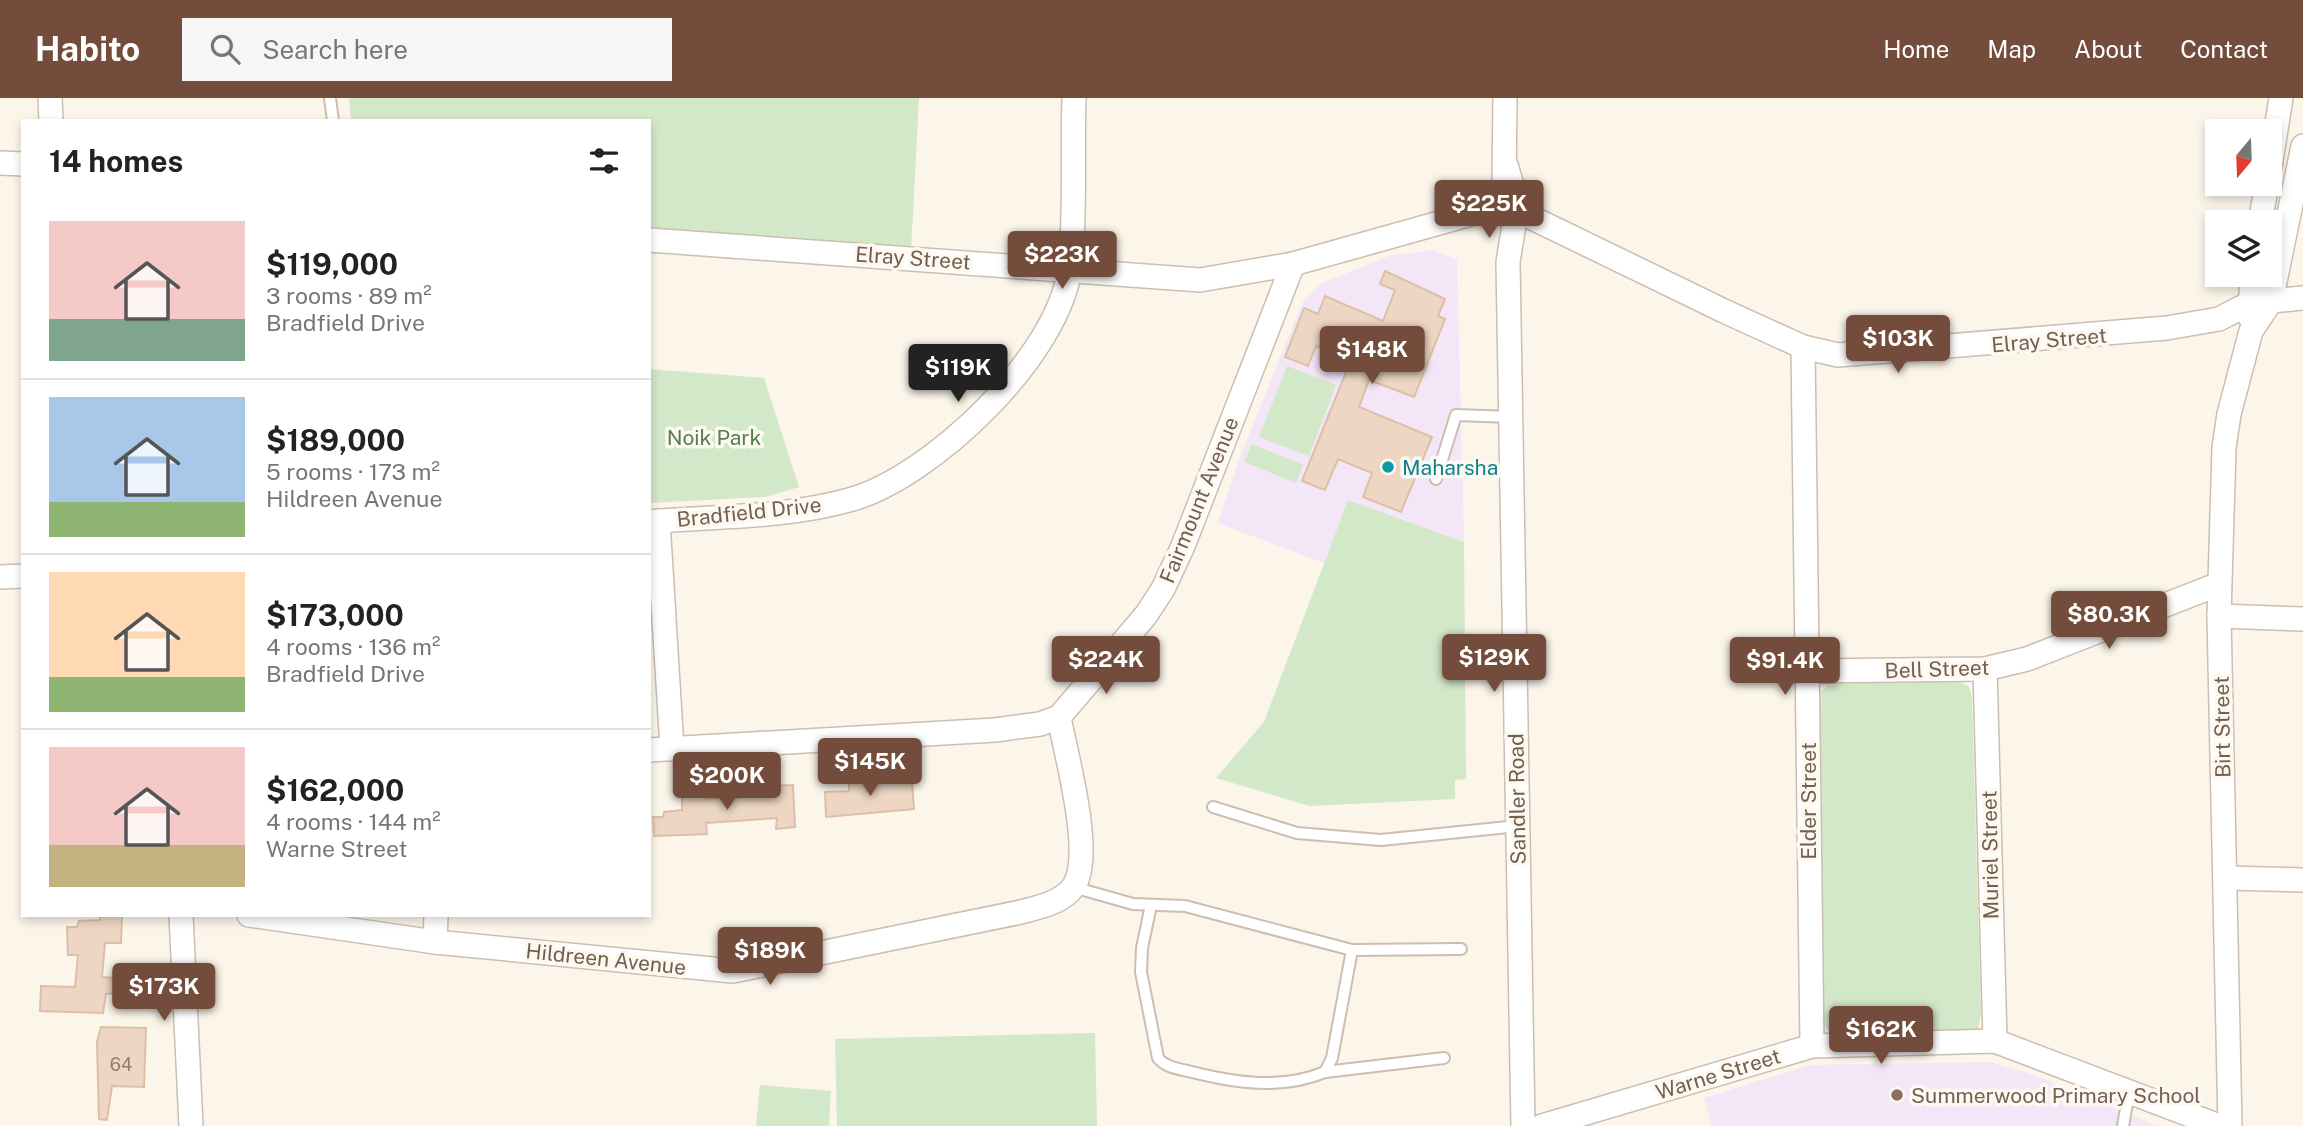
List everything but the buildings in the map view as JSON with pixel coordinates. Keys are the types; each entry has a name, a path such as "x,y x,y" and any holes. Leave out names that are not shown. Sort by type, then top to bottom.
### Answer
{"street":[{"path":"50,98 51,119"},
{"name":"Bradfield Drive","path":"654,522 797,511 851,500 917,467 985,409 1028,360 1050,326 1070,269 1074,98"},
{"name":"Sandler Road","path":"1505,98 1523,1126"},
{"path":"2277,119 2280,98"},
{"path":"2282,144 2303,148"},
{"name":"Birt Street","path":"2230,1126 2219,616 2224,448 2251,331 2303,148"},
{"path":"0,163 21,164"},
{"name":"Elray Street","path":"651,240 1070,269 1200,281 1293,264 1463,217 1507,213 1564,236 1803,347 1822,353 1855,356 2123,333 2203,323 2260,302 2303,298"},
{"name":"Fairmount Avenue","path":"1059,717 1135,629 1163,589 1183,546 1293,264"},
{"name":"Birt Street","path":"2256,287 2260,302"},
{"name":"Elder Street","path":"1803,347 1812,1046"},
{"path":"654,522 660,750 995,730 1040,724 1059,717 1083,846 1081,868 1073,887"},
{"path":"0,577 21,576"},
{"name":"Bell Street","path":"1807,671 1985,669 2027,659 2219,584"},
{"path":"2219,616 2303,619"},
{"name":"Muriel Street","path":"1985,669 1994,1041"},
{"path":"2226,878 2303,880"},
{"name":"Hildreen Avenue","path":"263,917 435,942 733,971 1050,905 1073,887"},
{"path":"181,917 191,1126"},
{"path":"435,942 436,917"},
{"name":"Warne Street","path":"1542,1126 1812,1046 1994,1041 2219,1126"}],"lane":[{"path":"330,98 333,119"},
{"path":"1436,479 1456,415 1511,417"},
{"path":"1213,807 1297,833 1381,841 1518,826"},
{"path":"1073,887 1119,901 1185,906 1352,950 1461,949"},
{"path":"1151,905 1142,948 1141,972 1160,1062 1174,1068 1248,1084 1444,1058"},
{"path":"1325,1072 1332,1058 1352,950"},
{"path":"2123,1126 2129,1092"}],"shaded area":[{"path":"1433,250 1457,260 1464,542 1348,500 1324,563 1218,523 1240,457 1302,303 1322,283 1389,256"},
{"name":"Summerwood Primary School","path":"1990,1062 2034,1075 2157,1126 1712,1126 1704,1098 1809,1065"}],"green space":[{"path":"349,98 919,98 911,250 651,230 651,119 351,119"},
{"path":"1287,366 1336,385 1309,456 1259,437"},
{"name":"Noik Park","path":"651,369 764,378 799,487 766,497 651,503"},
{"path":"1252,444 1303,465 1296,483 1244,462"},
{"path":"1348,500 1464,542 1466,779 1455,780 1455,799 1309,806 1216,778 1264,722"},
{"path":"1932,679 1962,683 1969,687 1972,698 1981,1013 1978,1029 1966,1035 1834,1035 1826,1028 1821,1015 1817,694 1828,686 1840,684"},
{"path":"1095,1033 1097,1126 837,1126 835,1039"},
{"path":"760,1085 831,1091 829,1126 756,1126"}],"place":[{"name":"Maharsha","path":"1388,467"},
{"name":"Summerwood Primary School","path":"1897,1095"}]}
